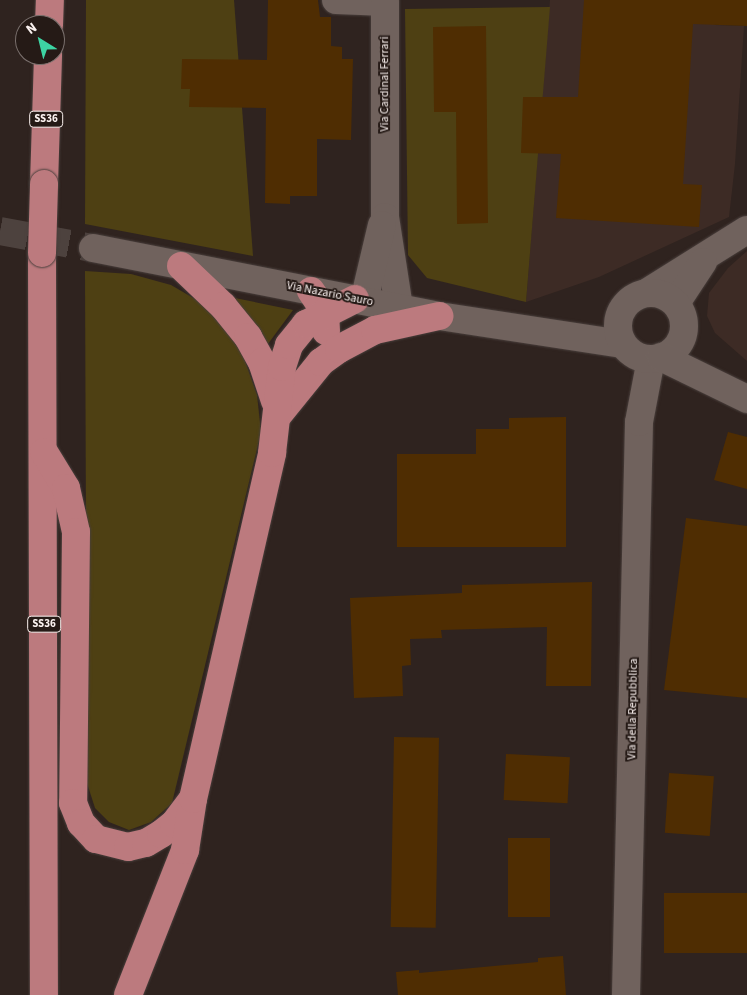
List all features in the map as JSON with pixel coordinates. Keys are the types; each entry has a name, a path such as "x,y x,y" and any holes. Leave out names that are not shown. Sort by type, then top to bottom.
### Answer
{"highway":[{"path":"49,15 50,0"},
{"name":"SS36","path":"44,995 42,252 48,65"},
{"path":"181,266 223,306 248,337 262,362 279,414"},
{"path":"318,301 359,300"},
{"path":"318,301 326,334 321,362"},
{"path":"128,995 185,850 193,799 279,414 282,367 289,345 306,324 318,301"},
{"path":"279,414 321,362 353,340 375,330 439,316"},
{"path":"43,450 66,488 76,532 73,803 82,823 96,838 128,847 146,843 161,834 174,824 193,799"}],"street":[{"name":"Via Cardinal Ferrari","path":"336,0 385,2 384,217 399,307"},
{"name":"Via Cardinal Ferrari","path":"359,300 384,217"},
{"path":"747,230 705,259 626,302 620,311 618,328 641,353 720,384 747,399"},
{"name":"Via Nazario Sauro","path":"93,248 181,266 318,301"},
{"path":"676,303 705,259"},
{"path":"641,353 679,344 683,334 684,323 676,303 662,294 646,292"},
{"name":"Via Nazario Sauro","path":"359,300 439,316 567,335 641,353"},
{"path":"567,335 620,311"},
{"path":"683,334 720,384"},
{"name":"Via della Repubblica","path":"626,995 641,353"}],"shaded area":[{"path":"86,0 234,0 253,256 85,224"},
{"path":"550,0 717,0 715,25 744,26 735,164 729,217 599,277 526,302"},
{"path":"550,7 526,302 427,278 408,255 405,9"},
{"path":"747,251 747,361 715,333 707,316 709,293 728,268"},
{"path":"85,271 131,274 171,285 207,306 239,344 257,395 261,432 172,803 151,822 129,830 109,822 95,808 87,783"},
{"path":"230,297 293,310 265,348"}],"building":[{"path":"268,0 318,0 320,17 331,17 331,46 342,47 342,59 353,59 351,140 317,139 317,196 290,196 290,204 265,203 266,108 189,107 190,89 181,89 182,59 267,60"},
{"path":"584,0 747,0 747,26 693,24 683,184 702,185 699,227 556,218 561,154 521,153 523,97 578,97"},
{"path":"486,26 488,223 457,224 456,112 434,112 433,27"},
{"path":"566,417 566,547 397,547 397,454 476,454 476,429 509,429 509,418"},
{"path":"728,432 747,437 747,489 714,480"},
{"path":"686,518 747,526 747,698 664,690"},
{"path":"592,582 591,686 546,686 547,627 441,630 442,638 410,639 411,665 402,666 403,696 354,698 350,598 462,593 462,585"},
{"path":"394,737 439,738 436,928 391,927"},
{"path":"506,754 570,757 568,803 504,800"},
{"path":"669,773 714,776 710,836 665,833"},
{"path":"508,838 550,838 550,917 508,917"},
{"path":"664,893 747,893 747,953 664,953"},
{"path":"563,956 566,995 398,995 396,972 419,970 419,973 538,962 538,958"}],"tunnel":[{"path":"0,231 93,248"}]}
